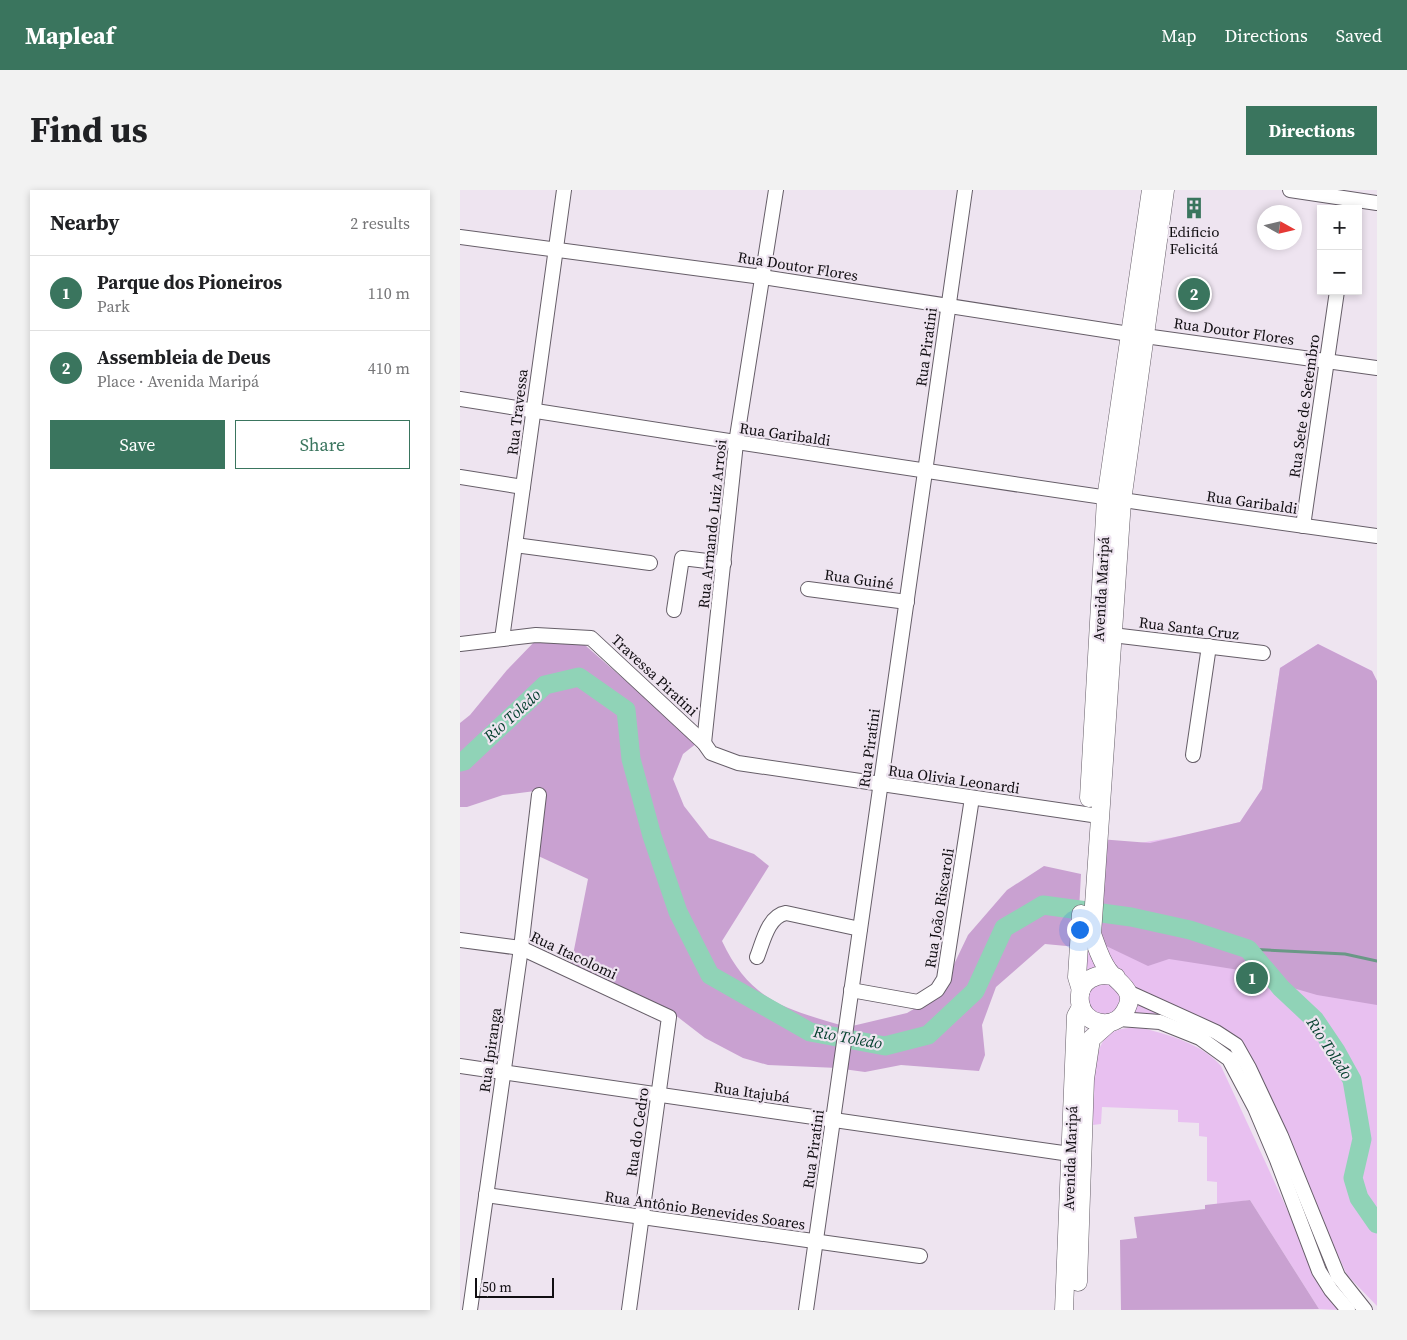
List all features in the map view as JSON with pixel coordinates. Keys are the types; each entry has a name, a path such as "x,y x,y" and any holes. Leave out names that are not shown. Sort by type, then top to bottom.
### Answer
{"main road":[{"name":"Avenida Maripá","path":"1138,335 1151,190"},
{"name":"Avenida Maripá","path":"1064,1310 1076,1016 1081,999 1077,977 1086,933 1114,500 1138,335 1165,190"},
{"name":"Avenida Maripá","path":"1086,933 1109,971 1116,977"},
{"path":"1099,975 1116,977 1122,982 1128,992 1127,1009 1114,1021 1092,1021 1081,999 1085,983 1099,975"},
{"name":"Avenida Maripá","path":"1076,1310 1085,1079 1091,1039 1114,1021"}],"street":[{"name":"Rua Travessa","path":"502,639 564,190"},
{"name":"Rua Armando Luiz Arrosi","path":"704,743 736,443 776,190"},
{"name":"Rua Piratini","path":"806,1310 965,190"},
{"path":"1290,190 1377,202"},
{"name":"Rua Doutor Flores","path":"460,237 555,248 762,277 948,307 1377,368"},
{"name":"Rua Sete de Setembro","path":"1304,526 1336,295"},
{"name":"Rua Garibaldi","path":"460,399 736,443 925,469 1114,500 1377,536"},
{"path":"460,477 523,486"},
{"path":"515,545 650,562"},
{"path":"674,610 682,558 724,564"},
{"name":"Rua Guiné","path":"808,589 907,602"},
{"name":"Rua Santa Cruz","path":"1105,634 1262,653"},
{"name":"Travessa Piratini","path":"460,644 536,635 592,638 704,743"},
{"path":"1193,755 1209,646"},
{"name":"Rua Olivia Leonardi","path":"704,743 711,753 738,763 1094,815"},
{"name":"Rua Ipiranga","path":"470,1310 521,948 539,795"},
{"name":"Rua João Riscaroli","path":"851,990 918,1002 937,990 944,979 972,798"},
{"path":"757,957 771,924 780,914 786,913 860,929"},
{"name":"Rua Itacolomi","path":"460,940 521,948 669,1017"},
{"path":"1128,992 1216,1032 1236,1045 1281,1136 1338,1276 1365,1310"},
{"name":"Rua do Cedro","path":"629,1310 669,1017"},
{"path":"1114,1021 1160,1022 1200,1038 1229,1059 1255,1108 1319,1271 1331,1290 1348,1310"},
{"name":"Rua Itajubá","path":"460,1066 1070,1154"},
{"name":"Rua Antônio Benevides Soares","path":"486,1195 920,1256"}],"shaded area":[{"path":"537,639 578,639 697,743 683,754 673,779 684,806 709,838 754,854 769,866 722,941 745,977 772,1000 804,1014 844,1026 838,1068 768,1065 743,1058 705,1038 670,1011 570,970 588,879 534,854 543,790 503,795 467,807 460,807 460,723 470,715 507,670"},
{"path":"1318,644 1372,671 1377,681 1377,1306 1347,1275 1243,1046 1141,992 1119,971 1102,944 1140,843 1192,834 1240,822 1262,789 1280,668"},
{"path":"1318,644 1372,671 1377,681 1377,1005 1317,995 1262,979 1239,970 1169,959 1148,966 1102,944 1094,934 1099,839 1150,843 1240,822 1262,789 1280,668"},
{"path":"1044,866 1081,874 1077,947 1045,944 996,987 982,1025 985,1055 979,1071 901,1065 865,1072 843,1069 848,1027 907,1013 929,1000 946,981 968,935 1007,890"},
{"path":"1084,935 1099,966 1085,980"},
{"path":"1108,980 1124,996 1113,1016 1096,1014 1091,1007 1088,997 1091,990"},
{"path":"1135,1003 1163,1015 1162,1018 1130,1015"},
{"path":"1125,1028 1142,1028 1185,1041 1205,1052 1221,1066 1322,1285 1340,1310 1319,1309 1250,1200 1217,1205 1217,1182 1207,1181 1207,1137 1199,1136 1199,1123 1178,1122 1178,1110 1102,1107 1101,1124 1093,1125 1094,1073 1100,1047 1106,1037 1115,1031"},
{"path":"1250,1200 1319,1309 1121,1310 1120,1240 1137,1238 1134,1217 1205,1209 1205,1205"}],"waterway":[{"name":"Rio Toledo","path":"460,762 464,761 545,685 579,677 626,710 631,759 652,836 678,912 710,975 810,1032 885,1046 928,1035 975,991 1004,928 1043,905 1131,917 1190,930 1248,949 1281,988 1315,1020 1336,1051 1352,1080 1362,1139 1353,1178 1359,1198 1377,1224"},
{"path":"1248,949 1345,954 1377,961"}],"place":[{"name":"Edificio Felicitá","path":"1194,208"},
{"name":"Assembleia de Deus","path":"1194,294"},
{"name":"Parque dos Pioneiros","path":"1252,978"}]}
